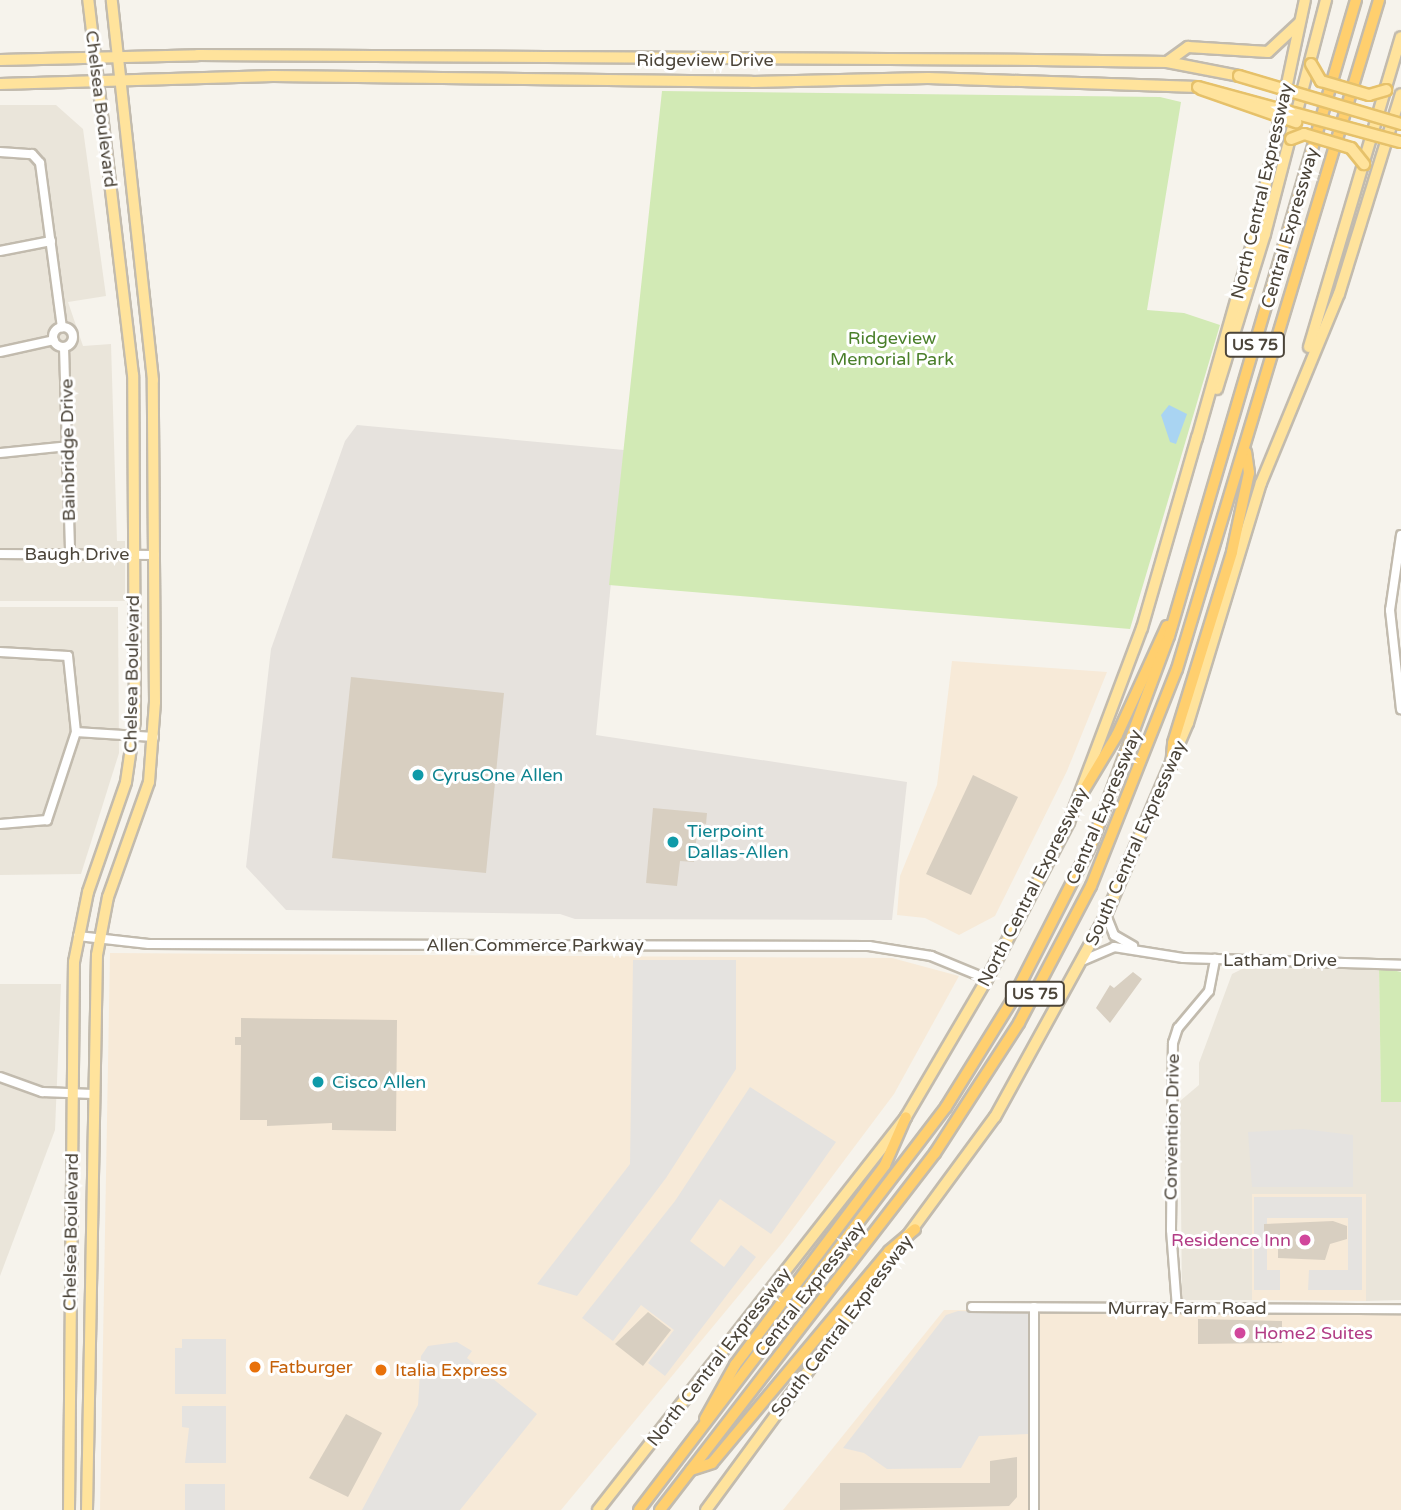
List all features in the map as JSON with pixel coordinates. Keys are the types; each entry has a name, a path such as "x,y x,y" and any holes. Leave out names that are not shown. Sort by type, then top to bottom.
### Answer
{"highway":[{"name":"Central Expressway","path":"639,1510 917,1149 1011,1002 1105,812 1177,609 1356,0"},
{"name":"Central Expressway","path":"660,1510 913,1184 1038,989 1142,767 1246,447 1379,0"},
{"path":"1171,767 1173,743 1232,552 1249,474 1246,447"},
{"path":"1084,790 1118,735 1177,609"},
{"path":"700,1432 735,1365 885,1165 906,1117"},
{"path":"691,1470 712,1463 889,1251 915,1228"}],"main road":[{"name":"Chelsea Boulevard","path":"69,1510 72,1094 78,936 124,792 134,736 133,375 88,0"},
{"name":"Chelsea Boulevard","path":"87,1510 93,1094 99,940 145,793 154,737 155,702 153,380 112,0"},
{"name":"North Central Expressway","path":"598,1510 906,1117 987,979 1084,790 1142,628 1256,230 1305,0"},
{"path":"1197,438 1265,234 1326,0"},
{"path":"1167,62 1188,47 1268,52 1299,23"},
{"path":"1296,387 1336,262 1401,37"},
{"name":"Ridgeview Drive","path":"0,60 119,58 1167,62 1192,64 1401,124"},
{"path":"646,80 647,60"},
{"path":"1035,80 1036,60"},
{"path":"1311,64 1321,81 1369,95 1386,90"},
{"name":"Ridgeview Drive","path":"0,84 273,76 1035,80 1198,87 1297,117 1401,142"},
{"name":"South Central Expressway","path":"706,1510 915,1228 1017,1082 1084,960 1171,767 1296,387 1339,294 1401,94"},
{"path":"1291,139 1304,134 1351,148 1364,164"}],"street":[{"name":"Bainbridge Drive","path":"0,152 37,157 62,328 72,337 64,347 69,446 70,554"},
{"path":"0,251 51,241"},
{"path":"0,352 54,340 62,328"},
{"path":"54,340 64,347"},
{"path":"0,453 69,446"},
{"path":"1401,535 1390,623 1401,709"},
{"name":"Baugh Drive","path":"0,554 155,555"},
{"path":"0,652 68,656 76,732 46,821 0,824"},
{"path":"76,732 154,737"},
{"name":"Latham Drive","path":"1106,915 1119,939 1159,955"},
{"name":"Allen Commerce Parkway","path":"78,936 99,940 869,946 931,956 987,979"},
{"name":"Latham Drive","path":"1084,960 1114,947 1159,955 1215,959 1401,965"},
{"name":"Convention Drive","path":"1177,1308 1171,1230 1173,1042 1178,1028 1209,991 1215,959"},
{"path":"0,1077 42,1092 93,1094"},
{"name":"Murray Farm Road","path":"972,1307 1401,1309"},
{"path":"1034,1307 1034,1510"}],"shaded area":[{"path":"0,105 56,105 83,129 106,296 68,302 83,346 111,344 117,541 125,541 125,601 0,601"},
{"path":"357,425 624,450 596,735 907,782 892,920 575,919 560,914 286,910 246,867 271,649 345,441"},
{"path":"0,607 118,607 119,753 81,874 0,875"},
{"path":"952,661 1107,672 1067,771 995,916 959,935 925,918 897,915 900,876 937,785"},
{"path":"110,953 892,958 959,976 894,1094 783,1242 561,1510 100,1510"},
{"path":"633,960 736,960 736,1069 666,1178 577,1296 537,1284 630,1164"},
{"path":"1379,967 1381,1102 1401,1102 1401,1300 1366,1301 1365,1194 1252,1194 1252,1300 1182,1300 1180,1101 1199,1085 1199,1063 1232,974 1242,969"},
{"path":"0,984 61,984 55,1130 0,1276"},
{"path":"750,1087 836,1142 771,1234 720,1199 690,1241 724,1267 741,1245 756,1257 665,1376 648,1363 674,1330 641,1305 613,1341 582,1318 675,1201"},
{"path":"1303,1129 1353,1135 1353,1187 1252,1187 1248,1132"},
{"path":"1252,1194 1366,1194 1366,1301 1252,1300"},
{"path":"1254,1197 1362,1197 1362,1290 1308,1290 1309,1270 1348,1270 1348,1218 1267,1218 1267,1270 1280,1270 1280,1290 1254,1290"},
{"path":"944,1310 1401,1312 1401,1510 783,1510"},
{"path":"958,1311 1028,1313 1029,1434 979,1436 961,1468 887,1469 864,1453 843,1448 946,1315"},
{"path":"182,1339 226,1339 226,1394 175,1394 175,1348 182,1348"},
{"path":"457,1342 472,1351 467,1358 537,1414 460,1510 362,1510 418,1405 421,1356 428,1346"},
{"path":"182,1406 226,1406 226,1463 185,1463 189,1428 182,1427"},
{"path":"185,1484 225,1484 225,1510 185,1510"}],"green space":[{"name":"Ridgeview Memorial Park","path":"662,91 1160,97 1181,102 1147,310 1184,313 1220,325 1130,629 609,585"},
{"path":"1379,967 1401,972 1401,1102 1381,1102"}],"water":[{"path":"1169,405 1187,414 1176,444 1170,442 1161,415"}],"building":[{"name":"CyrusOne Allen","path":"351,677 504,693 486,873 332,858"},
{"path":"973,775 1018,797 971,895 926,874"},
{"name":"Tierpoint Dallas-Allen","path":"653,808 707,813 706,824 698,823 694,862 680,861 677,886 646,883"},
{"path":"1133,972 1142,979 1110,1023 1096,1008 1110,985 1114,988"},
{"name":"Cisco Allen","path":"241,1018 397,1020 396,1131 332,1130 332,1123 267,1126 267,1120 240,1120 241,1045 235,1045 235,1037 241,1037"},
{"name":"Residence Inn","path":"1333,1221 1347,1226 1347,1239 1330,1244 1325,1260 1278,1258 1278,1243 1264,1243 1264,1224"},
{"path":"648,1312 671,1330 643,1366 615,1344"},
{"name":"Home2 Suites","path":"1198,1319 1282,1321 1282,1343 1198,1344"},
{"path":"346,1414 382,1433 348,1497 309,1478"},
{"path":"1017,1457 1017,1497 1009,1506 840,1510 840,1483 990,1483 990,1461"}],"place":[{"name":"CyrusOne Allen","path":"418,775"},
{"name":"Tierpoint Dallas-Allen","path":"673,842"},
{"name":"Cisco Allen","path":"318,1082"},
{"name":"Residence Inn","path":"1305,1240"},
{"name":"Home2 Suites","path":"1240,1333"},
{"name":"Fatburger","path":"255,1367"},
{"name":"Italia Express","path":"381,1370"}]}
